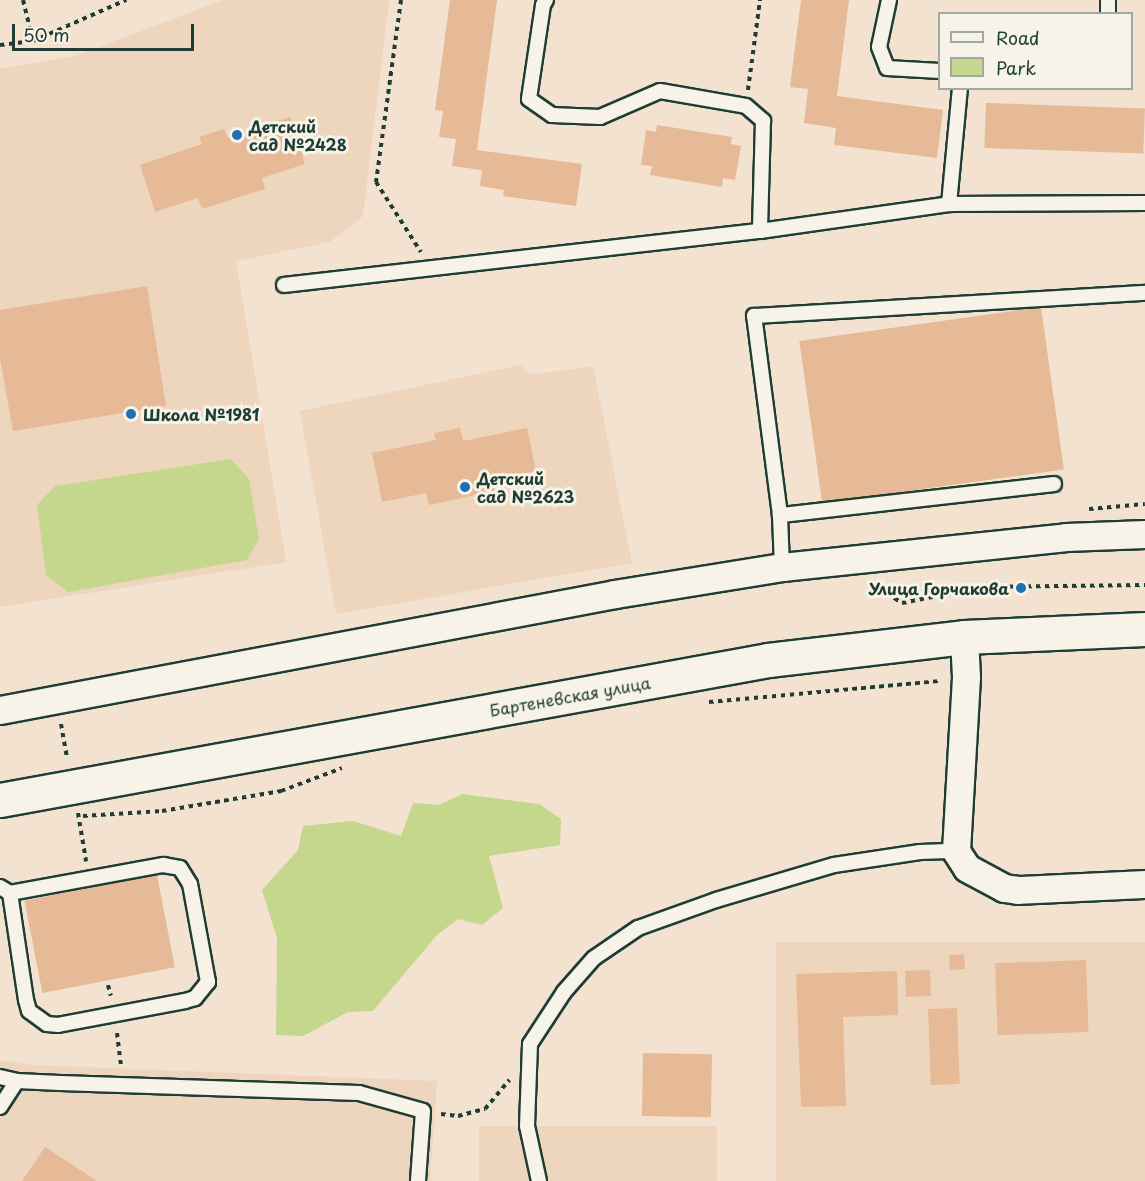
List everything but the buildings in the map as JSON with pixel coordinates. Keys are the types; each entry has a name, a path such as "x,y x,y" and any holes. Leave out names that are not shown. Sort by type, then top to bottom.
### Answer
{"main road":[{"name":"Бартеневская улица","path":"1,801 768,660 964,637 1145,629"}],"street":[{"path":"0,710 615,594 782,567 1066,537 1145,534"},
{"path":"964,637 966,677 956,851 967,868 1004,888 1018,890 1145,884"}],"lane":[{"path":"546,0 543,5 530,99 552,115 600,117 660,91 746,106 763,121 760,231"},
{"path":"889,0 879,47 887,68 938,71"},
{"path":"950,204 960,90"},
{"path":"284,285 760,231 950,204 1145,203"},
{"path":"782,567 780,515 754,316 1145,293"},
{"path":"780,515 1054,484"},
{"path":"539,1181 527,1126 530,1044 564,992 594,958 638,928 716,900 834,865 920,852 956,851"},
{"path":"163,864 180,868 190,884 208,982 203,991 185,1001 58,1025 47,1024 30,1011 26,1000 5,890 90,878 163,864"},
{"path":"0,1077 17,1081 359,1093 423,1111 418,1181"},
{"path":"0,1107 17,1081"}],"path":[{"path":"23,0 33,41"},
{"path":"0,45 33,41 126,0"},
{"path":"401,0 376,182 432,268"},
{"path":"746,106 760,0"},
{"path":"862,559 868,580 902,603 982,586 1145,585"},
{"path":"698,703 966,677"},
{"path":"60,718 67,758"},
{"path":"90,878 78,817 162,812 281,791 352,765"},
{"path":"423,1111 458,1116 486,1109 525,1059 530,1044"}],"shaded area":[{"name":"Школа №1981","path":"223,0 389,0 363,216 330,242 236,261 286,562 0,607 0,69 75,56"},
{"name":"Детский сад №2623","path":"521,365 531,375 593,366 632,563 336,614 300,411"},
{"path":"776,942 1145,942 1145,1181 776,1181"},
{"path":"0,1060 31,1065 437,1081 430,1181 0,1181"},
{"path":"479,1126 717,1126 717,1181 479,1181"}],"green space":[{"path":"231,459 249,479 259,539 247,560 68,592 46,575 37,505 55,486"},
{"path":"462,794 539,804 561,819 560,845 489,856 503,908 482,925 458,919 437,935 373,1011 348,1012 303,1036 276,1035 277,938 262,890 298,850 303,826 353,821 401,836 413,803 439,805"}],"place":[{"name":"Детский сад №2428","path":"237,135"},
{"name":"Школа №1981","path":"131,414"},
{"name":"Детский сад №2623","path":"465,487"},
{"name":"Улица Горчакова","path":"1021,588"}]}
